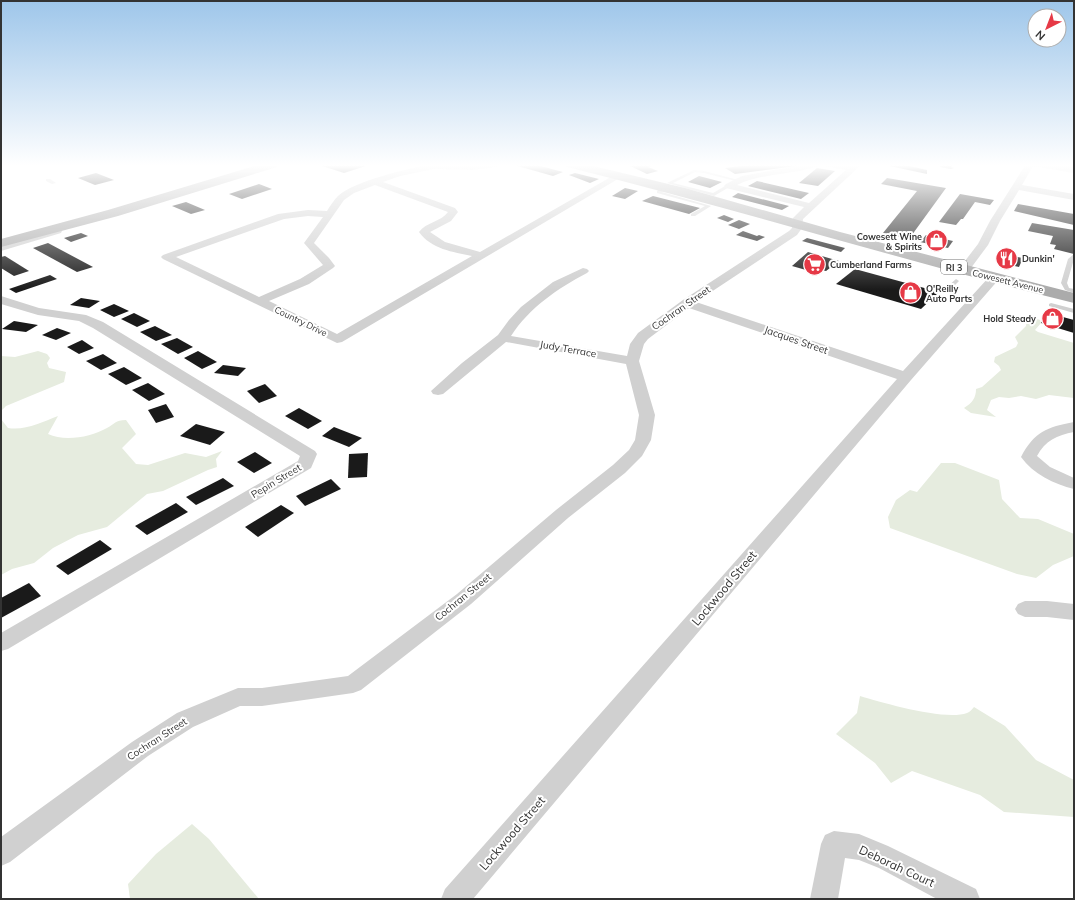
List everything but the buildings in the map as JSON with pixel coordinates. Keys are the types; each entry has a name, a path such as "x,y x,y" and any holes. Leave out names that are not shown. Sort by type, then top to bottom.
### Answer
{"main road":[{"path":"1,237 124,206"},
{"path":"1,243 100,217 129,206"},
{"name":"Cowesett Avenue","path":"722,206 797,225 960,275 994,278 1074,298"},
{"path":"1,231 22,231"}],"street":[{"path":"259,301 322,272 329,266 328,262 312,250 309,243 335,206"},
{"path":"441,206 452,210 453,212 450,217 427,229 424,232 426,236 446,246 479,255"},
{"name":"Country Drive","path":"329,214 308,213 282,216 167,257 337,339 479,255 566,206"},
{"name":"Cochran Street","path":"1,853 140,749 185,720 238,697 262,696 353,684 464,599 562,514 619,469 636,453 643,440 647,416 632,361 637,344 643,336 687,303 793,233 797,225 797,220 810,206"},
{"path":"960,275 984,245 995,221 1005,206"},
{"path":"1,248 100,217"},
{"path":"438,391 466,366 503,338 513,323 525,310 557,284 583,270"},
{"name":"Lockwood Street","path":"455,899 906,377 994,278"},
{"name":"Pepin Street","path":"1,300 38,311 82,318 98,325 309,454 305,464 1,643"},
{"name":"Jacques Street","path":"687,303 906,377"},
{"name":"Judy Terrace","path":"503,338 632,361"},
{"path":"1074,427 1044,436 1035,444 1030,457 1036,466 1047,473 1074,484"},
{"path":"1025,608 1074,612"},
{"name":"Deborah Court","path":"824,899 834,844 859,847 888,859 966,899"}],"lane":[{"path":"693,215 710,206"},
{"path":"1074,256 1071,259 1064,283 1067,289 1074,291"},
{"path":"949,288 960,275"},
{"path":"1051,305 1074,311"}],"shaded area":[{"path":"1027,316 1040,320 1041,323 1035,330 1038,332 1074,343 1074,398 1049,395 1036,399 1021,396 1009,398 999,397 991,400 987,410 996,417 971,413 964,408 973,400 976,389 982,387 1001,370 994,362 995,357 1016,347 1018,343 1015,337 1026,326"},
{"path":"38,351 47,354 50,358 47,363 49,368 66,372 64,382 6,406 1,411 1,356 15,357"},
{"path":"58,416 48,434 62,438 86,436 101,431 117,421 126,420 136,434 122,448 136,464 148,465 185,453 206,457 222,451 216,459 217,467 163,491 147,494 107,527 78,535 53,548 34,563 12,569 1,575 1,419 8,428 14,429 33,425"},
{"path":"941,463 955,463 999,480 1002,499 1020,518 1038,519 1074,534 1074,556 1053,565 1036,578 1017,574 890,528 888,517 896,500 910,490 917,492"},
{"path":"860,696 914,710 944,715 967,713 974,707 1005,726 1036,760 1074,780 1074,817 1004,812 980,795 912,771 891,783 875,763 836,734 857,713"},
{"path":"192,824 209,839 259,899 130,899 128,884 156,854"}],"place":[{"name":"Cowesett Wine & Spirits","path":"937,241"},
{"name":"Dunkin'","path":"1007,258"},
{"name":"Cumberland Farms","path":"815,264"},
{"name":"O'Reilly Auto Parts","path":"911,293"},
{"name":"Hold Steady","path":"1052,318"}]}
